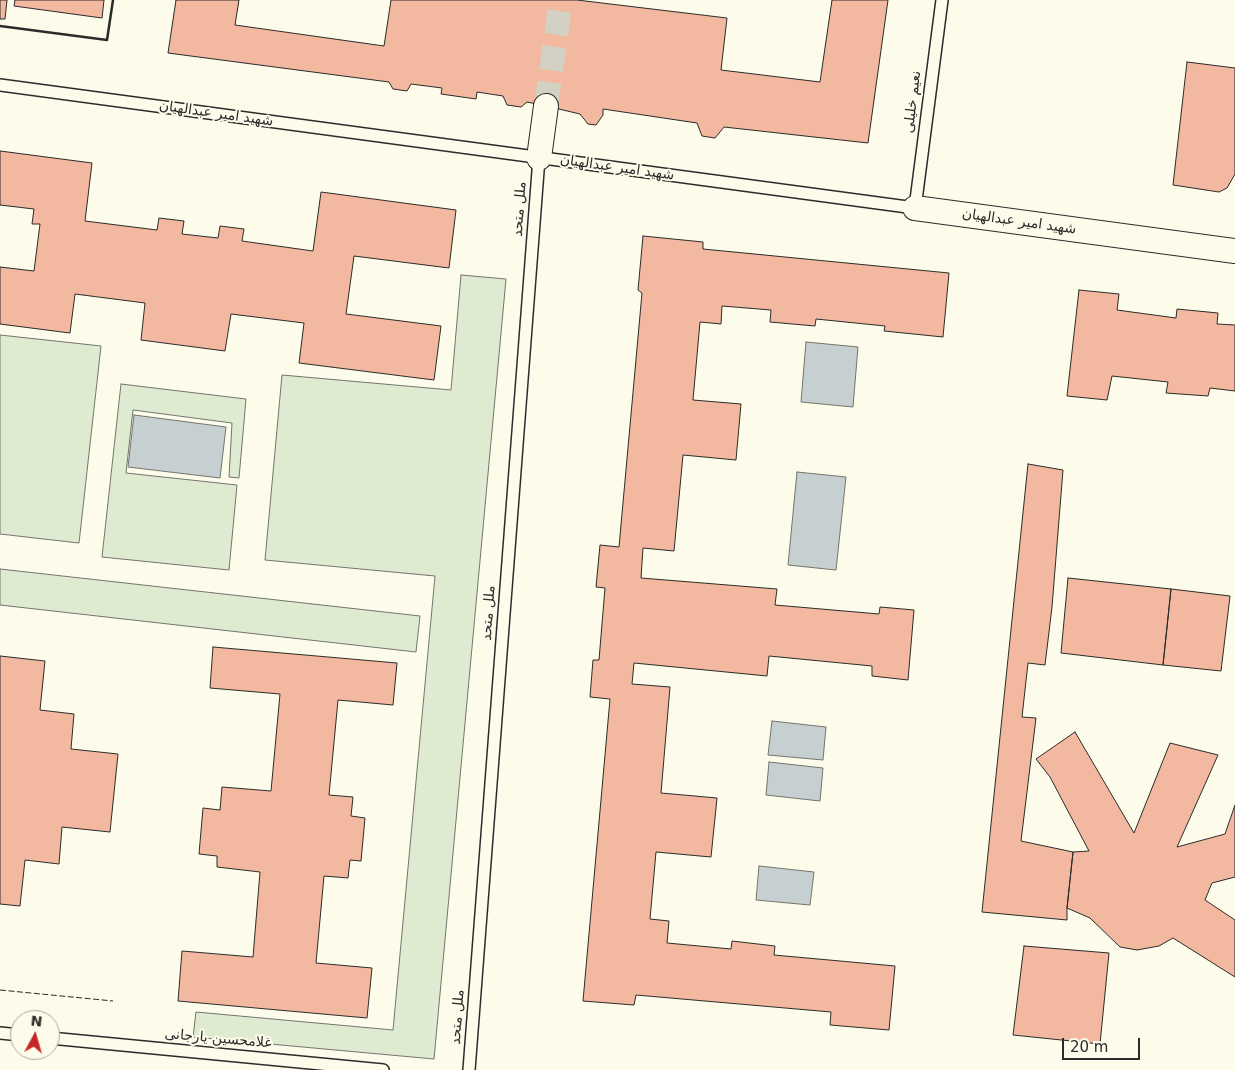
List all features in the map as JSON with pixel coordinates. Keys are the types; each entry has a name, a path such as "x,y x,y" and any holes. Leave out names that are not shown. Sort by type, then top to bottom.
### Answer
{"street":[{"path":"539,158 546,106"},
{"name":"شهید امیر عبدالهیان","path":"914,208 1235,251"}],"lane":[{"name":"نعیم خلیلی","path":"914,208 942,0"},
{"name":"شهید امیر عبدالهیان","path":"0,85 914,208"},
{"name":"ملل متحد","path":"469,1070 539,158"},
{"name":"غلامحسین یارجانی","path":"60,1039 383,1070"}],"green space":[{"path":"461,275 506,279 434,1059 193,1037 196,1012 393,1030 435,576 265,560 282,375 451,390"},
{"path":"0,335 101,346 79,543 0,534"},
{"path":"121,384 246,399 239,478 229,477 232,423 133,410 126,473 237,485 229,570 102,557"},
{"path":"0,569 420,616 416,652 0,605"}],"shaded area":[{"path":"806,342 858,347 853,407 801,402"},
{"path":"134,415 226,427 220,478 128,467"},
{"path":"797,472 846,477 836,570 788,565"},
{"path":"772,721 826,727 823,760 768,755"},
{"path":"769,762 823,768 820,801 766,795"},
{"path":"759,866 814,872 810,905 756,900"}],"building":[{"path":"0,0 7,0 5,19 0,19"},
{"path":"15,0 104,0 102,18 14,6"},
{"path":"176,0 239,0 235,25 384,46 391,0 577,0 727,18 721,70 820,82 832,0 888,0 868,143 724,127 715,138 702,136 697,123 603,109 603,115 596,125 588,124 580,114 546,106 527,102 521,107 507,105 503,96 477,92 476,99 441,94 442,88 411,84 407,91 393,89 389,82 168,53"},
{"path":"1187,62 1235,68 1235,174 1227,188 1219,192 1173,185"},
{"path":"0,151 92,163 85,221 157,230 159,218 184,221 182,234 218,238 220,226 244,229 242,241 313,251 321,192 456,210 449,268 354,256 346,314 441,326 434,380 299,363 304,323 231,314 225,351 141,340 145,303 75,294 70,333 0,324 0,267 34,271 40,224 32,224 34,209 0,205"},
{"path":"643,236 703,242 703,249 949,273 943,337 884,331 885,326 816,319 815,326 770,322 771,310 722,306 721,324 700,322 693,400 741,404 736,460 683,455 674,551 643,548 641,578 777,589 775,605 879,614 880,607 914,610 908,680 872,676 872,666 769,656 767,676 634,663 632,684 670,687 661,793 717,798 711,857 656,852 650,919 669,921 667,943 731,949 732,941 775,946 774,955 895,966 889,1030 830,1025 831,1012 636,995 634,1005 583,1001 610,699 590,697 593,660 599,660 605,588 596,587 600,545 619,547 642,293 638,290"},
{"path":"1079,290 1119,294 1117,310 1176,318 1177,309 1218,313 1217,324 1235,325 1235,391 1210,388 1208,396 1166,393 1168,382 1112,376 1107,400 1067,396"},
{"path":"1028,464 1063,470 1052,607 1045,665 1028,663 1022,717 1036,718 1021,841 1073,852 1067,920 982,912"},
{"path":"1068,578 1171,589 1163,665 1061,653"},
{"path":"1171,589 1230,596 1221,671 1163,665"},
{"path":"213,647 397,663 393,705 338,700 329,795 353,797 351,816 365,818 361,861 350,860 348,878 324,876 316,963 372,968 367,1018 178,1001 182,951 253,957 260,872 217,867 217,856 199,854 203,808 220,810 222,787 271,791 280,694 210,688"},
{"path":"0,656 45,661 40,710 74,714 71,749 118,754 110,832 62,827 59,864 25,860 20,906 0,904"},
{"path":"1075,732 1134,833 1170,743 1218,755 1177,847 1225,834 1235,805 1235,877 1212,883 1205,900 1235,920 1235,977 1173,938 1159,946 1137,950 1120,947 1090,918 1067,908 1073,852 1089,851 1050,777 1036,759"},
{"path":"1024,946 1109,953 1100,1044 1013,1035"}],"tunnel":[{"path":"546,106 561,0"}],"fence":[{"path":"0,990 113,1001"}],"wall":[{"path":"0,26 107,40 113,0"}]}
